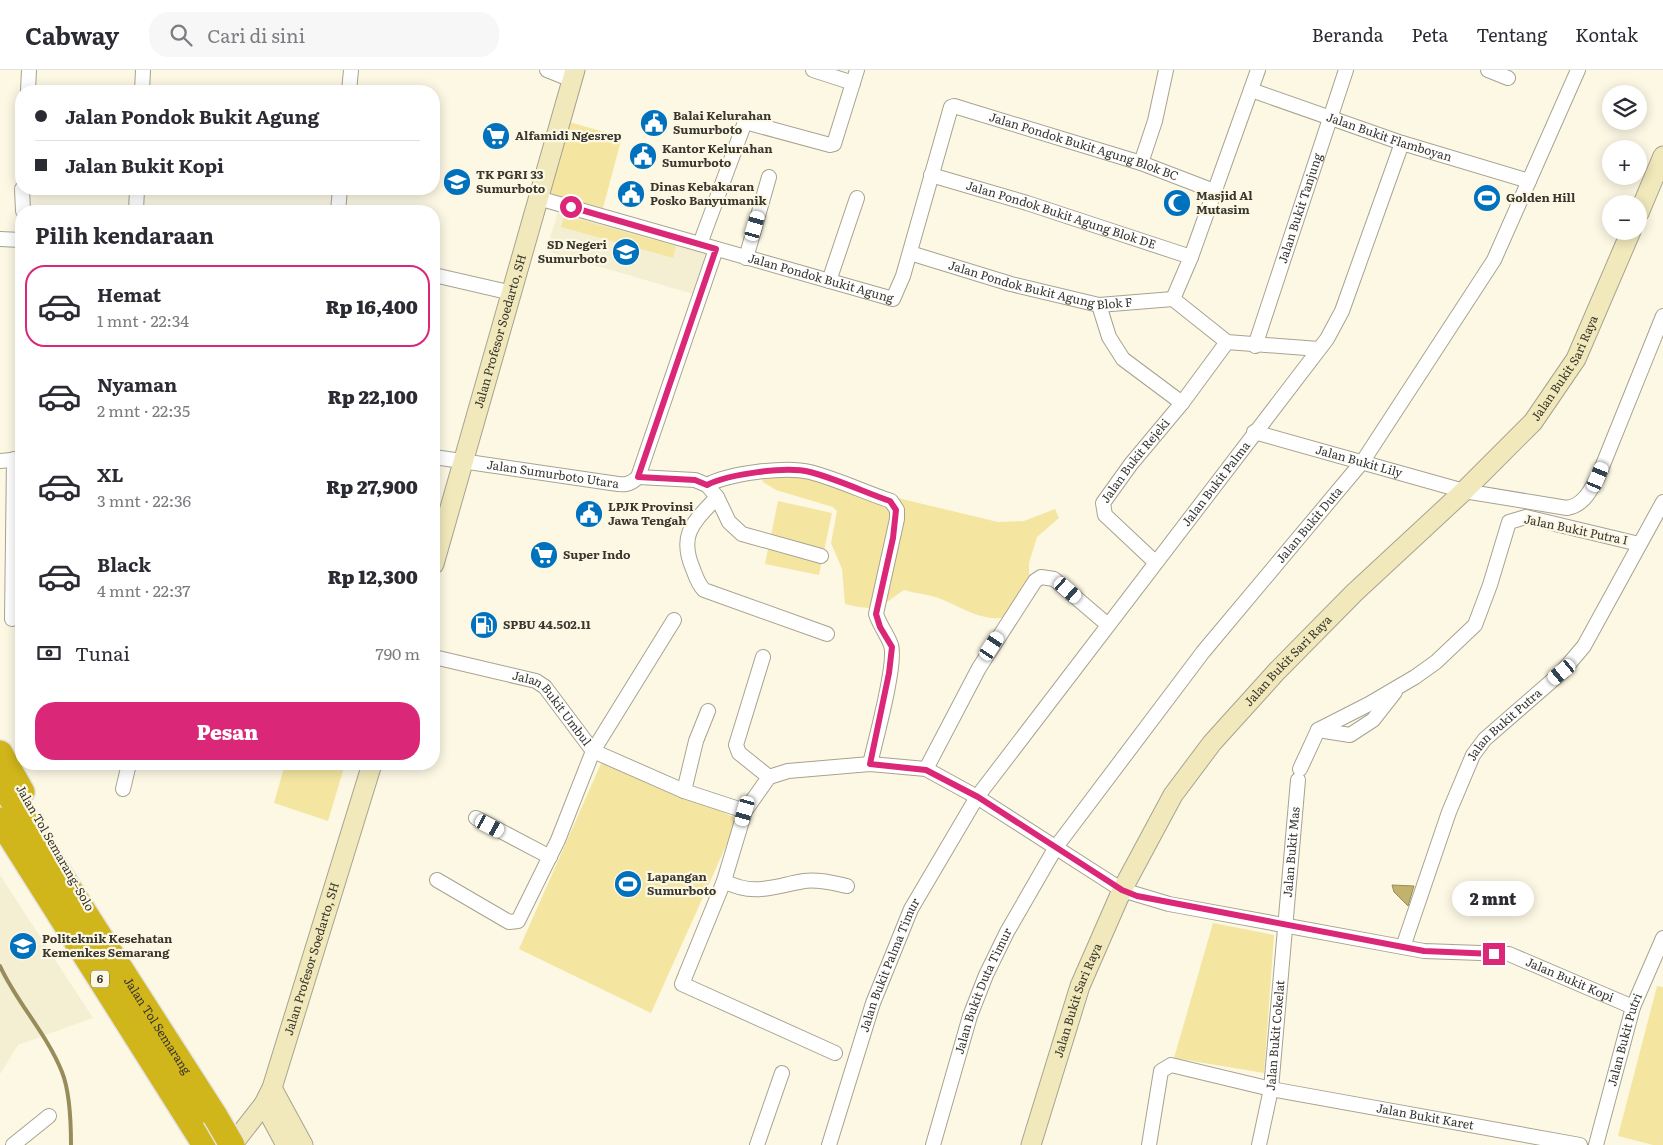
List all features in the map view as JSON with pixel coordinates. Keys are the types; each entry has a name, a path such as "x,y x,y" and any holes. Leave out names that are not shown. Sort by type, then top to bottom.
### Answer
{"highway":[{"name":"Jalan Tol Semarang–Solo","path":"0,754 155,1021"},
{"name":"Jalan Tol Semarang","path":"0,781 155,1021 232,1145"},
{"name":"Jalan Tol Semarang","path":"0,820 203,1142"}],"street":[{"path":"28,85 29,70"},
{"path":"143,85 144,70"},
{"path":"350,85 351,70"},
{"path":"548,70 573,75"},
{"path":"700,244 745,122 830,145 834,144 855,76 813,70"},
{"path":"1141,163 1155,121 1166,70"},
{"path":"1258,70 1191,257 1173,300 1227,342 1255,346 1280,345 1319,349"},
{"name":"Jalan Bukit Tanjung","path":"1255,346 1328,118 1346,70"},
{"path":"1488,70 1508,78"},
{"name":"Jalan Bukit Duta","path":"1056,847 1197,660 1363,461 1494,260 1578,70"},
{"name":"Jalan Profesor Soedarto, SH","path":"440,544 573,75"},
{"name":"Jalan Bukit Flamboyan","path":"1251,90 1402,143 1529,181"},
{"name":"Jalan Pondok Bukit Agung Blok BC","path":"931,175 952,107 957,106 1141,163 1214,191"},
{"name":"Jalan Bukit Palma","path":"978,797 1319,349 1342,311 1402,143"},
{"path":"1647,195 1663,156"},
{"path":"910,253 931,175"},
{"name":"Jalan Pondok Bukit Agung Blok DE","path":"931,175 1027,203 1191,257"},
{"path":"746,258 769,178"},
{"name":"Jalan Pondok Bukit Agung","path":"538,198 894,299 910,253"},
{"path":"830,281 857,198"},
{"path":"0,239 15,240"},
{"name":"Jalan Bukit Sari Raya","path":"1031,1145 1080,986 1122,890 1173,795 1212,743 1277,671 1340,607 1464,491 1533,422 1576,359 1627,240"},
{"path":"638,477 716,249"},
{"name":"Jalan Pondok Bukit Agung Blok F","path":"910,253 1010,284 1099,305 1173,300"},
{"path":"440,276 512,293"},
{"path":"1099,305 1109,337 1123,359 1182,403"},
{"name":"Jalan Bukit Lily","path":"1254,432 1363,461 1464,491 1567,508 1581,503 1598,477 1663,316"},
{"name":"Jalan Bukit Rejeki","path":"1155,562 1105,515 1103,503 1131,464 1182,403 1227,342"},
{"name":"Jalan Sumurboto Utara","path":"440,458 626,485 638,477 695,480 707,485"},
{"path":"12,460 12,619"},
{"path":"821,556 742,534 729,522 717,497 707,485 732,475 790,470 809,472 890,501 896,510 895,529 876,614 880,627 892,647 890,668 870,764"},
{"path":"717,497 688,532 686,554 699,585 704,590 827,634"},
{"name":"Jalan Bukit Putra","path":"1403,947 1452,804 1473,755 1485,739 1562,672 1584,646 1663,502"},
{"name":"Jalan Bukit Putra I","path":"1318,730 1400,685 1436,662 1475,625 1490,585 1509,522 1526,516 1639,544"},
{"path":"926,770 983,661 1035,581 1047,576 1054,579 1108,625"},
{"path":"437,880 509,922 514,923 518,921 550,857 593,751 674,620"},
{"path":"763,657 736,745 740,753 769,777"},
{"name":"Jalan Bukit Umbul","path":"440,658 536,681 545,687 593,751 684,792 745,811"},
{"name":"Jalan Bukit Putra I","path":"1318,730 1350,735 1373,720 1400,685"},
{"path":"684,792 696,741 708,711"},
{"name":"Jalan Bukit Mas","path":"1285,924 1299,774 1318,730"},
{"path":"835,1053 682,984 724,881 745,811 769,777 807,768 870,764 926,770 978,797 1122,890"},
{"path":"123,790 128,770"},
{"name":"Jalan Profesor Soedarto, SH","path":"232,1145 268,1096 370,770"},
{"name":"Jalan Bukit Palma Timur","path":"829,1145 873,1003 911,909 978,797"},
{"path":"476,818 550,857"},
{"name":"Jalan Bukit Duta Timur","path":"933,1145 970,1016 986,974 1007,932 1056,847"},
{"path":"724,881 731,885 762,890 806,881 847,886"},
{"name":"Jalan Bukit Kopi","path":"1122,890 1169,904 1403,947 1441,952 1508,954 1633,1007"},
{"name":"Jalan Bukit Cokelat","path":"1259,1145 1271,1089 1285,924"},
{"name":"Jalan Bukit Putri","path":"1596,1145 1633,1007 1663,938"},
{"name":"Jalan Bukit Karet","path":"1149,1145 1161,1071 1165,1067 1172,1066 1271,1089 1580,1145"},
{"path":"756,1145 782,1073"},
{"path":"268,1096 286,1145"},
{"path":"268,1096 303,1145"},
{"path":"13,1145 49,1116"}],"shaded area":[{"path":"569,122 622,137 603,208 549,193"},
{"name":"SD Negeri Sumurboto","path":"559,209 706,253 693,294 546,251"},
{"path":"564,215 676,246 673,258 561,227"},
{"path":"759,470 835,483 998,522 1024,521 1055,509 1059,518 1037,537 1029,563 1029,585 1008,617 988,618 935,597 904,590 882,605 865,608 845,604 842,569 831,543 837,511 833,507 776,490 763,482"},
{"path":"778,501 832,513 819,575 765,564"},
{"name":"Lapangan Sumurboto","path":"603,759 738,819 651,1013 519,949"},
{"path":"283,770 343,770 328,821 274,803"},
{"name":"Politeknik Kesehatan Kemenkes Semarang","path":"0,875 93,1018 18,1045 0,1074"},
{"path":"1392,885 1414,886 1408,906 1394,892"},
{"path":"1213,923 1274,935 1264,1073 1174,1058"},
{"path":"1657,986 1663,987 1663,1145 1653,1145 1618,1136"}],"waterway":[{"path":"0,966 56,1058 62,1072 68,1098 71,1145"}],"place":[{"name":"Balai Kelurahan Sumurboto","path":"654,123"},
{"name":"Alfamidi Ngesrep","path":"496,136"},
{"name":"Kantor Kelurahan Sumurboto","path":"643,156"},
{"name":"TK PGRI 33 Sumurboto","path":"457,182"},
{"name":"Dinas Kebakaran Posko Banyumanik","path":"631,194"},
{"name":"Golden Hill","path":"1487,198"},
{"name":"Masjid Al Mutasim","path":"1177,203"},
{"name":"SD Negeri Sumurboto","path":"626,252"},
{"name":"LPJK Provinsi Jawa Tengah","path":"589,514"},
{"name":"Super Indo","path":"544,555"},
{"name":"SPBU 44.502.11","path":"484,625"},
{"name":"Lapangan Sumurboto","path":"628,884"},
{"name":"Politeknik Kesehatan Kemenkes Semarang","path":"23,946"}],"route":[{"path":"571,207 716,249 638,477 695,480 707,485 720,478 732,475 790,470 809,472 890,501 896,510 897,519 882,594 876,614 880,627 892,647 888,684 870,764 903,766 926,770 978,797 1122,890 1137,896 1169,904 1424,951 1494,954"}]}
